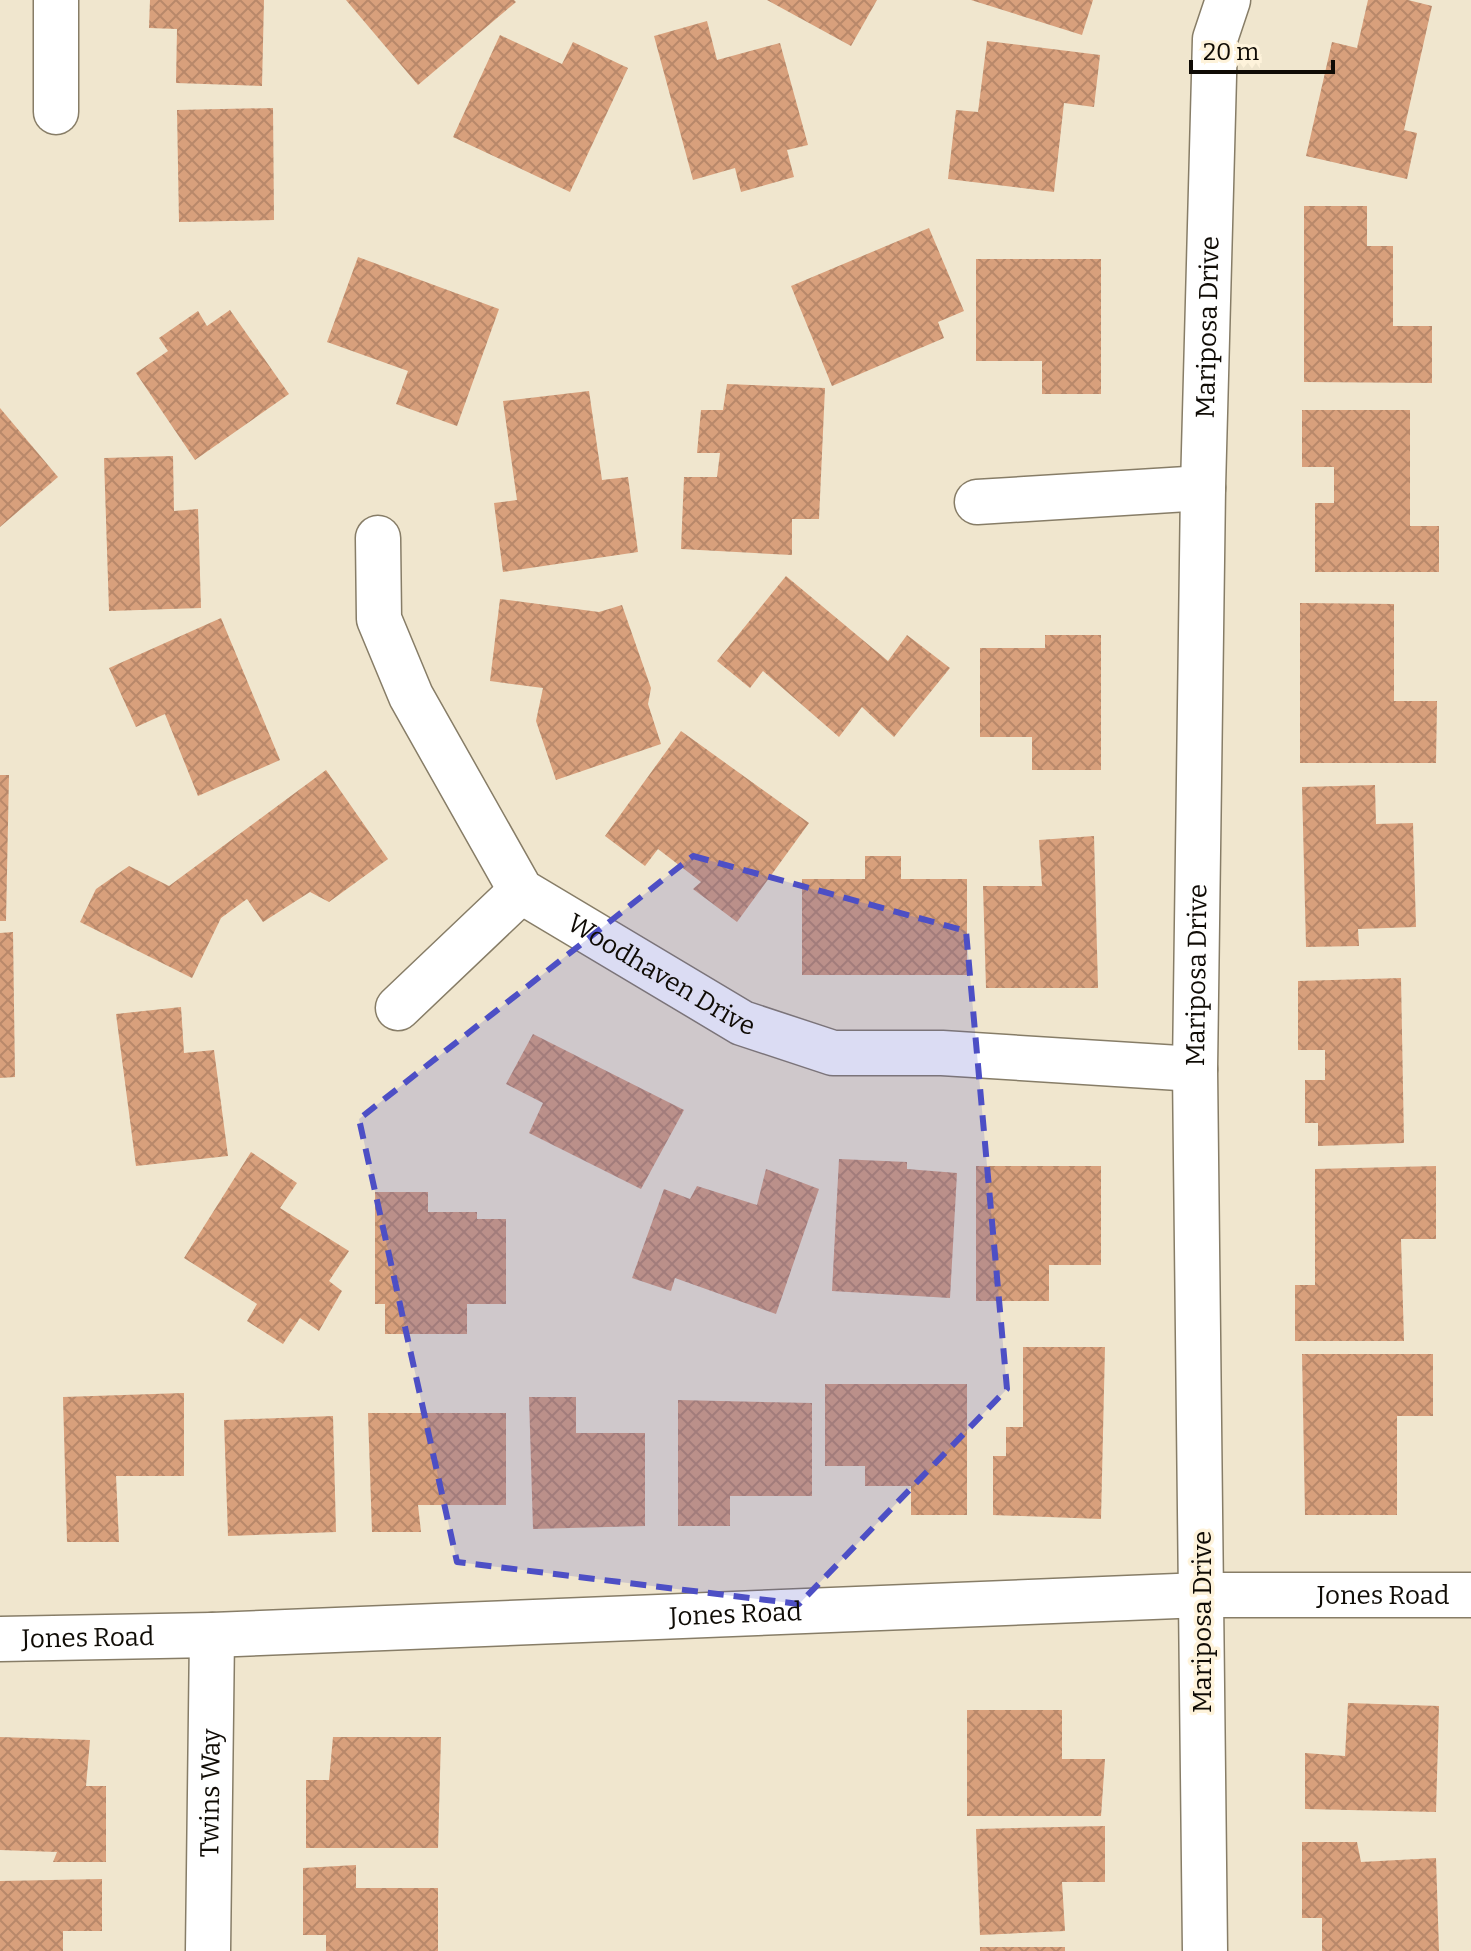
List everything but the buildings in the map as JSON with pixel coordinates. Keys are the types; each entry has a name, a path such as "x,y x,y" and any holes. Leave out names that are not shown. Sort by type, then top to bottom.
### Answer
{"street":[{"path":"56,0 56,112"},
{"name":"Mariposa Drive","path":"1205,1951 1195,1069 1203,488 1215,39 1228,0"},
{"path":"977,502 1203,488"},
{"path":"378,538 379,619 406,683 521,891 398,1008"},
{"name":"Woodhaven Drive","path":"521,891 742,1023 833,1053 942,1053 1195,1069"},
{"name":"Jones Road","path":"0,1639 212,1635 1202,1595 1471,1595"},
{"name":"Twins Way","path":"208,1951 212,1635"}],"highlighted area":[{"path":"693,856 966,931 1007,1389 799,1604 457,1562 359,1119"}]}
